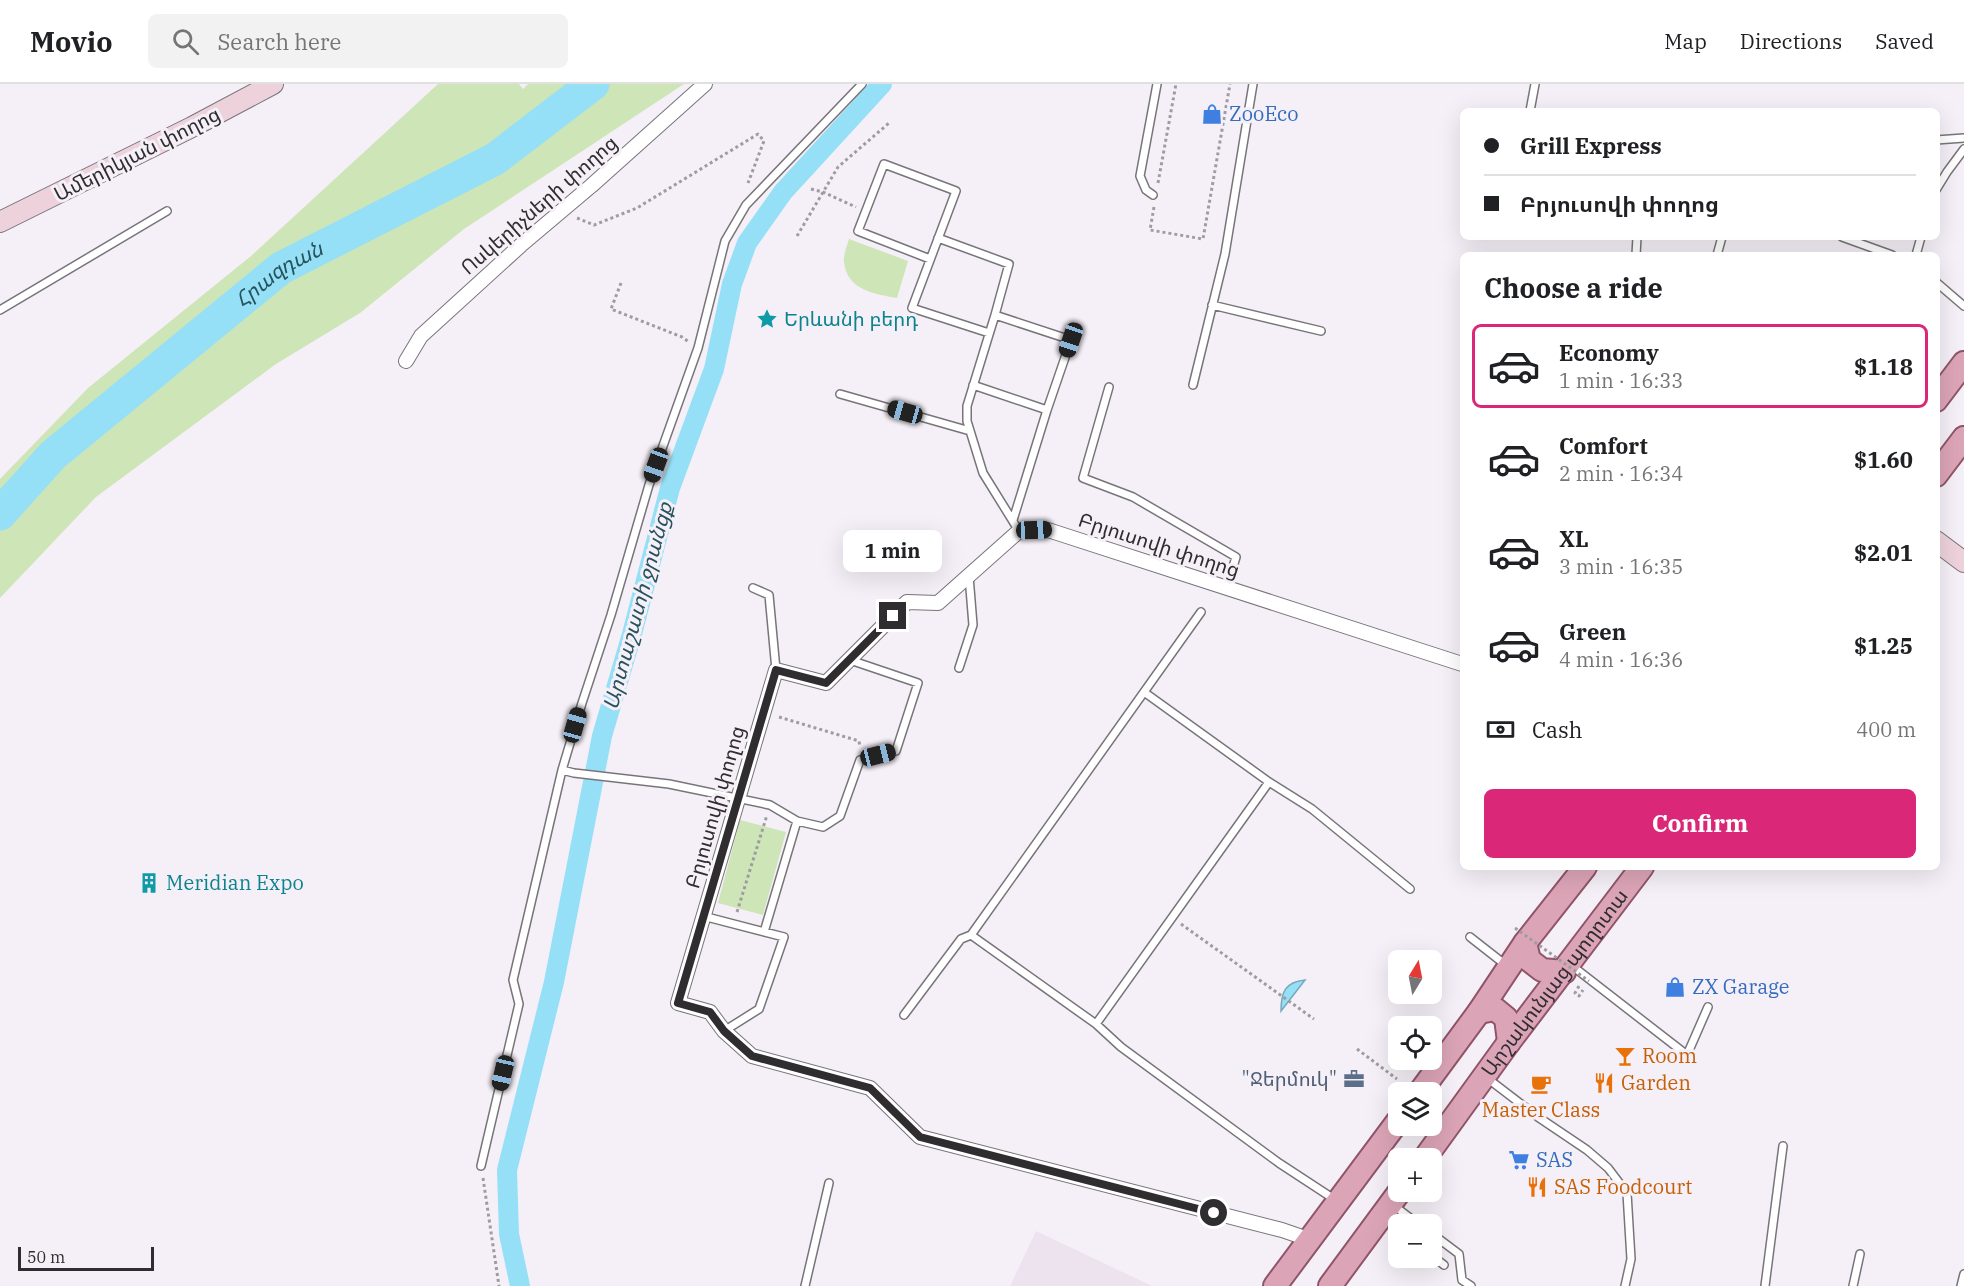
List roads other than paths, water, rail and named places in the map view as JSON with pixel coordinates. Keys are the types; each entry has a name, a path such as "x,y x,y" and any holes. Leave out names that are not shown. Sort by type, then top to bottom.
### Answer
{"main road":[{"path":"1940,395 1964,363"},
{"path":"1940,470 1964,438"},
{"path":"1427,1082 1509,967 1520,935 1582,870"},
{"name":"Արշակունյաց պողոտա","path":"1432,1148 1509,1042 1640,870"},
{"path":"1520,935 1529,960 1542,970 1566,968"},
{"path":"1479,1012 1496,1010 1506,1018 1509,1042"},
{"path":"1275,1286 1388,1135"},
{"path":"1330,1286 1393,1210"}],"street":[{"name":"Ամերիկյան փողոց","path":"0,222 192,127 273,84"},
{"name":"Ոսկերիչների փողոց","path":"406,362 421,336 520,245 591,186 705,84"},
{"name":"Բրյուսովի փողոց","path":"1016,525 1048,530 1460,663"},
{"path":"776,670 826,683 907,602 938,603 1016,525"},
{"path":"1940,544 1964,562"},
{"name":"Բրյուսովի փողոց","path":"724,1031 710,1012 678,1003 776,670"},
{"path":"724,1031 752,1056 870,1088 920,1137 1282,1230 1311,1240"}],"lane":[{"path":"481,1166 519,1004 513,980 562,770 612,615 649,485 698,348 725,241 746,205 862,84"},
{"path":"1153,195 1146,190 1140,176 1157,84"},
{"path":"1193,385 1225,254 1253,84"},
{"path":"1530,108 1534,84"},
{"path":"1940,140 1964,138"},
{"path":"1940,183 1964,148"},
{"path":"930,259 858,231 884,164 956,191 912,308 989,333"},
{"path":"0,310 167,211"},
{"path":"938,238 1009,264 967,406 967,421 983,473 1016,525"},
{"path":"1850,240 1884,252"},
{"path":"1940,285 1964,306"},
{"path":"1212,305 1321,331"},
{"path":"995,315 1071,340 1047,410 1016,525"},
{"path":"974,385 1047,410"},
{"path":"1109,387 1083,478 1133,497 1236,556 1227,587"},
{"path":"840,394 970,431"},
{"path":"959,668 973,625 969,574"},
{"path":"753,588 769,595 776,670"},
{"path":"904,1016 962,939 971,935 1201,612"},
{"path":"562,770 669,784 770,805 797,821 823,827 840,816 860,760 896,751 918,683 850,660"},
{"path":"1144,693 1269,782 1312,809 1410,889"},
{"path":"1096,1024 1269,782"},
{"path":"764,932 797,821"},
{"path":"703,916 784,937 759,1009 724,1031"},
{"path":"971,935 1096,1024 1121,1047 1279,1163 1339,1202"},
{"path":"1470,937 1509,967"},
{"path":"1566,968 1687,1055 1708,1006"},
{"path":"1485,1076 1538,1118 1587,1150 1608,1168 1627,1193 1631,1259 1624,1286"},
{"path":"1765,1286 1783,1146"},
{"path":"805,1286 829,1183"},
{"path":"1442,1241 1459,1254 1462,1280 1471,1286"},
{"path":"1853,1286 1860,1254"},
{"path":"1961,1286 1964,1274"}],"water":[{"path":"1305,980 1281,1011 1283,993 1286,989 1293,983"}],"waterway":[{"name":"Հրազդան","path":"0,514 53,455 281,268 495,159 593,84"},
{"name":"Արտաշատի ջրանցք","path":"520,1286 509,1234 507,1170 554,982 602,736 632,634 670,488 714,369 732,284 747,243 783,192 882,84"}],"place":[{"name":"ZooEco","path":"1212,114"},
{"name":"Երևանի բերդ","path":"767,319"},
{"name":"Meridian Expo","path":"149,883"},
{"name":"ZX Garage","path":"1675,987"},
{"name":"Room","path":"1625,1056"},
{"name":"\"Ջերմուկ\"","path":"1354,1079"},
{"name":"Garden","path":"1604,1083"},
{"name":"Master Class","path":"1541,1084"},
{"name":"SAS","path":"1519,1160"},
{"name":"SAS Foodcourt","path":"1537,1187"}]}
